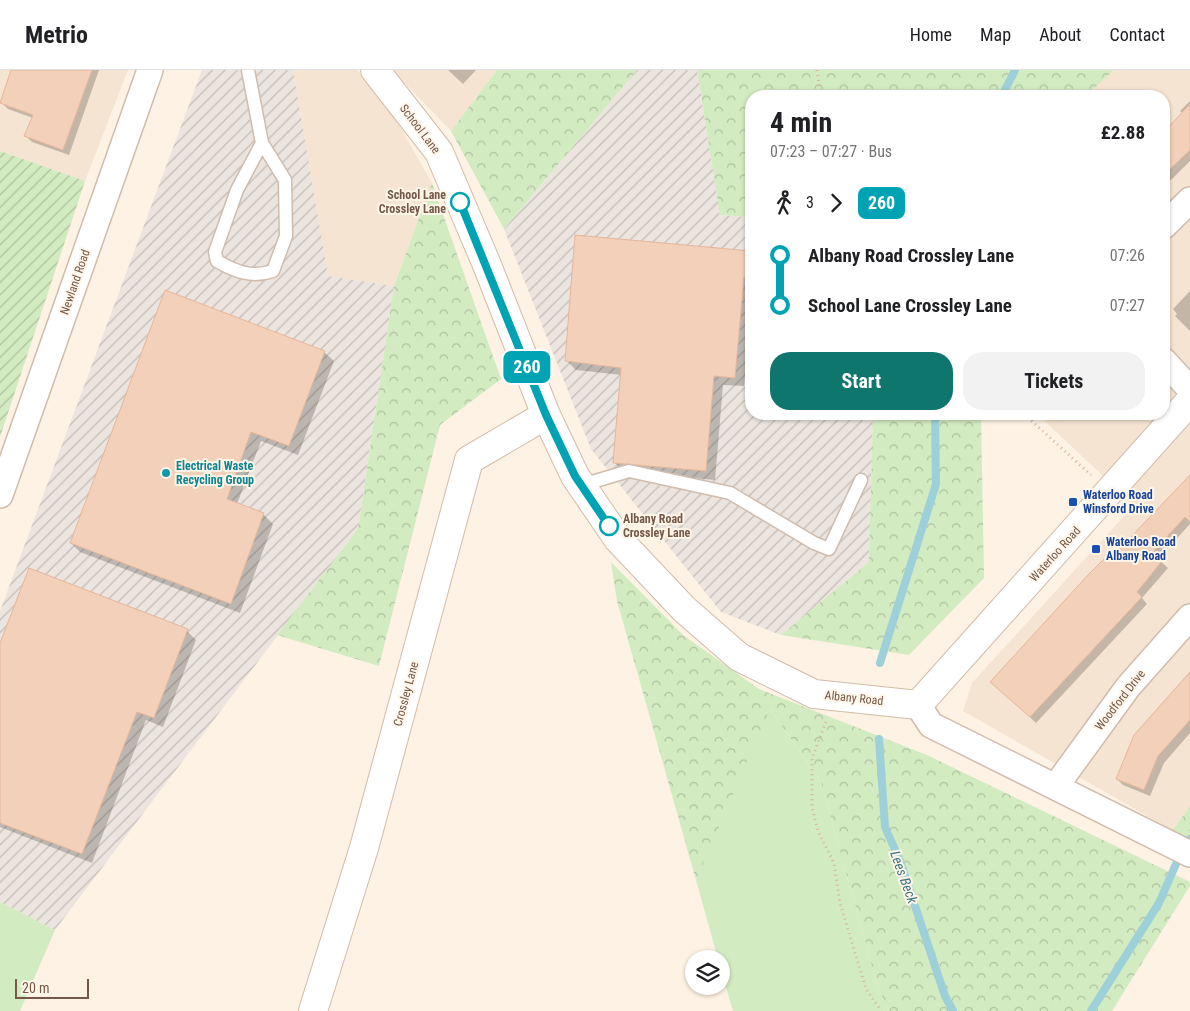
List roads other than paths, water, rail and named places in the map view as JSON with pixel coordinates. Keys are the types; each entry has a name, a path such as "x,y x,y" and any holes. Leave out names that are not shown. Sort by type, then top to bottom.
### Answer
{"street":[{"name":"Newland Road","path":"0,495 150,70"},
{"name":"School Lane","path":"376,70 439,152 487,265 546,415"},
{"path":"1170,220 1190,200"},
{"path":"1170,367 1190,389"},
{"name":"Waterloo Road","path":"918,705 1110,493 1190,401"},
{"name":"Albany Road","path":"546,415 582,485 618,539 684,609 739,657 814,694 918,705"},
{"name":"Crossley Lane","path":"313,1011 364,848 469,460 546,415"},
{"name":"Woodford Drive","path":"1056,786 1128,687 1190,617"},
{"path":"918,705 931,725 1190,854"}],"lane":[{"path":"248,70 262,143 284,180 286,236 273,271 260,275 236,271 217,261 215,252 237,190 262,143"},
{"path":"582,485 629,471 730,493 814,543 829,549 861,480"}],"waterway":[{"name":"Lees Beck","path":"1005,90 1015,70"},
{"name":"Lees Beck","path":"880,663 936,484 935,420"},
{"name":"Lees Beck","path":"879,739 885,827 900,861 945,996 953,1011"},
{"path":"1091,1011 1159,903 1183,848 1190,839"}],"place":[{"name":"School Lane Crossley Lane","path":"460,202"},
{"name":"Electrical Waste Recycling Group","path":"166,473"},
{"name":"Waterloo Road Winsford Drive","path":"1073,502"},
{"name":"Albany Road Crossley Lane","path":"609,526"},
{"name":"Waterloo Road Albany Road","path":"1096,549"}]}
